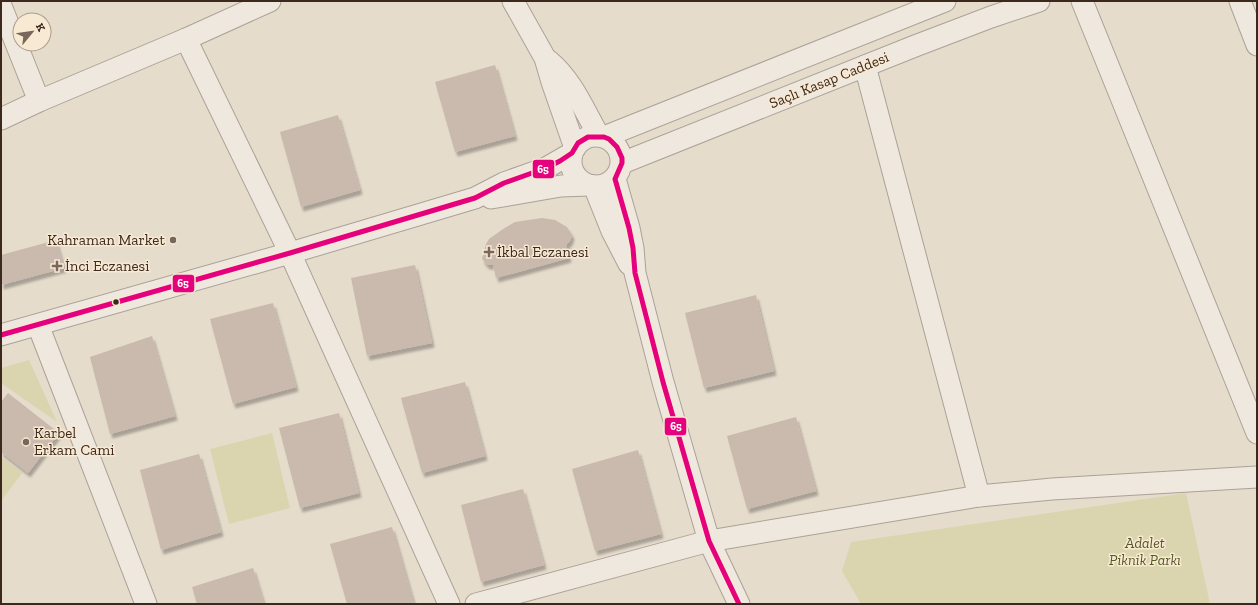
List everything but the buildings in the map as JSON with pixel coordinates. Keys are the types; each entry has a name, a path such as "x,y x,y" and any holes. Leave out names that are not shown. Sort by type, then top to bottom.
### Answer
{"street":[{"path":"1,119 39,101 186,39 270,1"},
{"path":"513,1 545,58 574,150 571,164 575,175 583,183 591,186 622,252 635,273"},
{"name":"Saçlı Kasap Caddesi","path":"601,136 945,1"},
{"name":"Saçlı Kasap Caddesi","path":"618,171 865,66 954,31 1039,1"},
{"path":"1082,1 1257,433"},
{"path":"1240,1 1257,45"},
{"path":"1,6 39,101"},
{"path":"186,39 290,253 449,604"},
{"path":"545,58 554,66 570,86 601,136"},
{"path":"865,66 979,496"},
{"path":"1,335 290,253 475,198 504,183 546,168 574,150 583,140 588,137 601,136 609,139 618,147 622,158 618,171 605,185 561,186 500,197 475,198"},
{"path":"618,171 633,248 635,273 663,382 709,541 739,604"},
{"path":"38,325 146,604"},
{"path":"476,604 709,541 979,496 1052,489 1257,478"}],"green space":[{"path":"29,360 57,422 1,383 1,368"},
{"path":"272,433 290,508 229,524 210,449"},
{"path":"1,457 22,473 1,501"},
{"name":"Adalet Piknik Parkı","path":"1186,493 1210,604 861,604 842,571 851,542"}],"transit line":[{"name":"65","path":"1,335 290,253 475,198 504,183 546,168 560,161 572,153 578,143 588,137 604,137 609,139 617,147 622,158 622,163 615,179 629,228 633,248 635,273 663,382 709,541 739,604"}],"place":[{"name":"Kahraman Market","path":"173,240"},
{"name":"İkbal Eczanesi","path":"489,252"},
{"name":"İnci Eczanesi","path":"57,266"},
{"name":"Karbel Erkam Cami","path":"26,442"}]}
